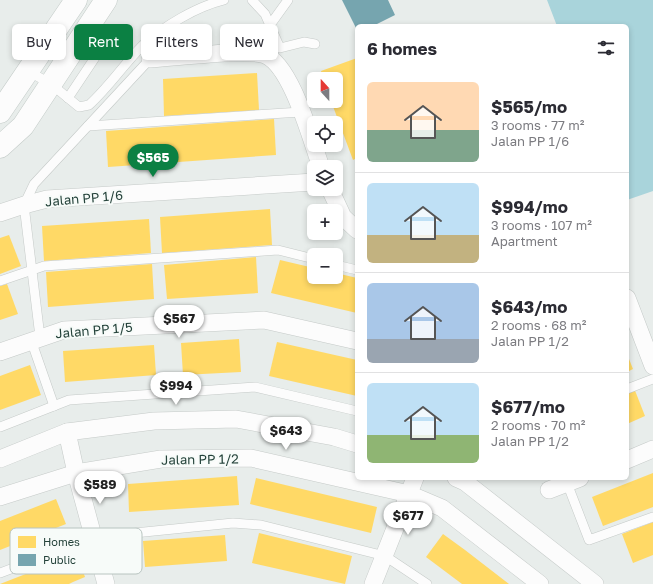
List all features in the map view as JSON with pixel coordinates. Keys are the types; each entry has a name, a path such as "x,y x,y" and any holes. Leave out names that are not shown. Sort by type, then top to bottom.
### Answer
{"main road":[{"path":"0,112 76,0"},
{"path":"0,147 22,126 106,0"}],"street":[{"path":"212,55 248,53 265,55 278,64 288,77 318,160"},
{"name":"Jalan PP 1/6","path":"0,213 24,205 47,200 307,182"},
{"path":"333,196 343,217 355,228"},
{"path":"629,310 631,321 653,366"},
{"name":"Jalan PP 1/5","path":"0,352 64,330 264,320 355,341"},
{"path":"0,459 67,432 154,421 236,419 334,437 355,443"},
{"path":"67,432 76,473 92,528"},
{"path":"629,459 653,450"},
{"name":"Jalan PP 1/2","path":"0,497 76,473 161,459 251,458 355,476"},
{"name":"Jalan PP 1/2","path":"378,480 412,486 540,584"},
{"path":"460,480 595,584"},
{"path":"549,490 574,480"},
{"path":"373,584 412,486"},
{"path":"104,574 106,584"}],"lane":[{"path":"28,71 51,84 79,107 89,105 143,46 168,24 224,0"},
{"path":"252,0 265,14 270,24"},
{"path":"271,24 288,0"},
{"path":"278,43 280,48 304,42 315,44"},
{"path":"68,98 93,60"},
{"path":"54,406 35,339 32,269 24,205 34,184 149,60"},
{"path":"88,126 301,112"},
{"path":"0,281 44,266 278,250 307,257"},
{"path":"343,267 355,270"},
{"path":"629,388 653,379"},
{"path":"0,427 69,400 255,387 355,411"},
{"path":"574,480 590,540 653,517"},
{"path":"142,532 234,523 261,525 384,556 426,584"},
{"path":"0,573 10,569"}],"water":[{"path":"547,0 653,0 653,191 629,199 629,24 556,24"}],"building: Homes":[{"path":"355,59 355,159 353,160 343,133 343,116 337,116 334,108 343,108 343,72 321,72"},
{"path":"257,73 259,110 164,116 163,79"},
{"path":"274,119 276,155 108,167 106,131"},
{"path":"270,209 272,245 162,253 160,217"},
{"path":"149,219 151,253 44,261 42,226"},
{"path":"9,235 21,266 0,274 0,238"},
{"path":"256,257 258,293 167,299 164,265"},
{"path":"280,260 307,266 307,284 343,284 343,275 355,278 355,313 271,293"},
{"path":"152,264 154,299 48,307 46,272"},
{"path":"7,284 18,314 0,320 0,286"},
{"path":"239,339 241,372 183,375 181,343"},
{"path":"277,342 355,360 355,396 269,376"},
{"path":"154,345 156,375 65,382 63,351"},
{"path":"629,359 633,369 629,371"},
{"path":"30,365 41,395 0,410 0,376"},
{"path":"634,388 645,416 629,423 629,390"},
{"path":"653,473 653,507 603,526 592,497"},
{"path":"237,476 239,505 129,512 128,484"},
{"path":"256,478 377,507 371,533 250,504"},
{"path":"56,499 66,524 56,528 10,528 10,546 0,550 0,521"},
{"path":"653,522 653,555 633,563 622,534"},
{"path":"259,533 352,556 345,584 252,563"},
{"path":"443,534 509,584 462,584 426,557"},
{"path":"225,535 227,561 145,567 143,541"},
{"path":"26,574 84,574 85,577 69,584 0,584"}],"building: Public":[{"path":"342,0 388,0 395,15 377,24 355,24 355,26"}]}
